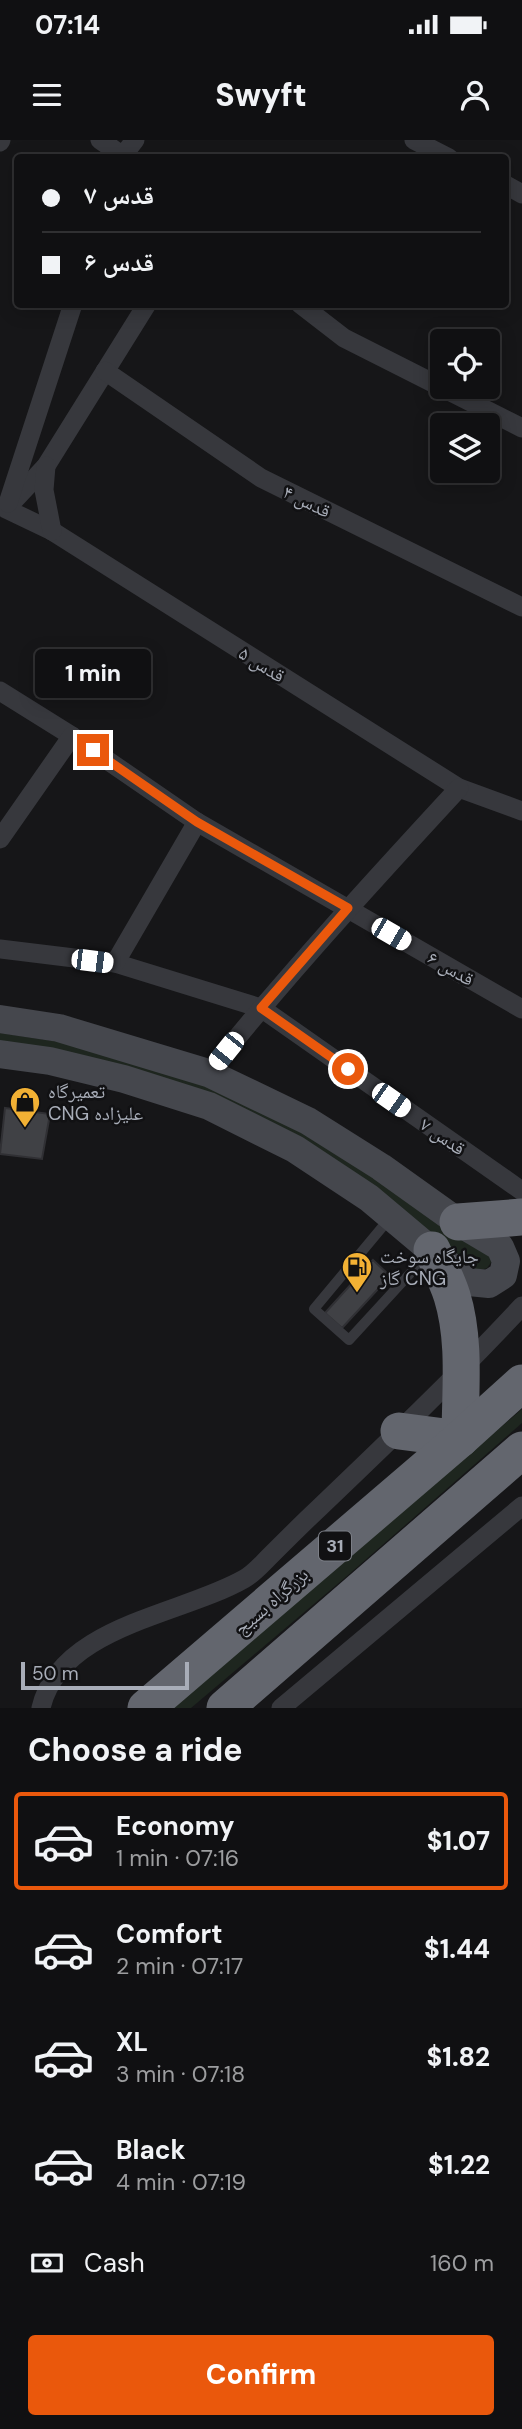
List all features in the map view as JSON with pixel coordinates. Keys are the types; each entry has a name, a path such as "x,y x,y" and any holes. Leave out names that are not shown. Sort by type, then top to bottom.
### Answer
{"highway":[{"path":"458,1222 522,1217"},
{"path":"399,1431 460,1439 458,1323 452,1295 432,1250"},
{"name":"بزرگراه بسیج","path":"146,1708 460,1439 522,1382"},
{"name":"31","path":"225,1708 522,1450"}],"main road":[{"path":"0,1019 59,1028 208,1073 309,1121 499,1247 506,1261 503,1275 489,1284 469,1282 369,1198 295,1149 209,1106 124,1079 50,1061 0,1054"}],"street":[{"path":"100,140 126,152"},
{"path":"414,140 441,154"},
{"path":"3,515 72,308"},
{"path":"3,515 46,466 144,308"},
{"path":"305,308 344,338 522,428"},
{"name":"قدس ۴","path":"105,371 261,478 522,607"},
{"path":"46,466 44,490 52,531"},
{"name":"قدس ۵","path":"3,515 52,531 458,788 522,811"},
{"name":"قدس ۶","path":"0,691 72,736 197,822 522,1009"},
{"path":"0,839 72,736"},
{"path":"208,1073 348,908 458,788"},
{"path":"115,963 197,822"},
{"name":"قدس ۷","path":"0,949 115,963 261,1008 522,1191"},
{"path":"41,1708 44,1693 68,1661 99,1638 247,1578 460,1372 522,1306"},
{"path":"281,1708 522,1506"}],"lane":[{"path":"391,1216 314,1309 349,1340 432,1250"}],"shaded area":[{"path":"0,1033 66,1043 214,1086 315,1139 488,1252 492,1261 487,1268 478,1271 332,1160 0,1044"},
{"path":"522,1409 522,1423 347,1576 191,1708 171,1708"}],"building":[{"name":"تعمیرگاه CNG علیزاده","path":"5,1108 50,1114 42,1159 0,1154"},
{"name":"جایگاه سوخت گاز CNG","path":"373,1260 390,1276 342,1328 325,1313"}],"place":[{"name":"تعمیرگاه CNG علیزاده","path":"25,1129"},
{"name":"جایگاه سوخت گاز CNG","path":"357,1294"}],"route":[{"path":"93,750 197,822 348,908 261,1008 348,1069"}]}
